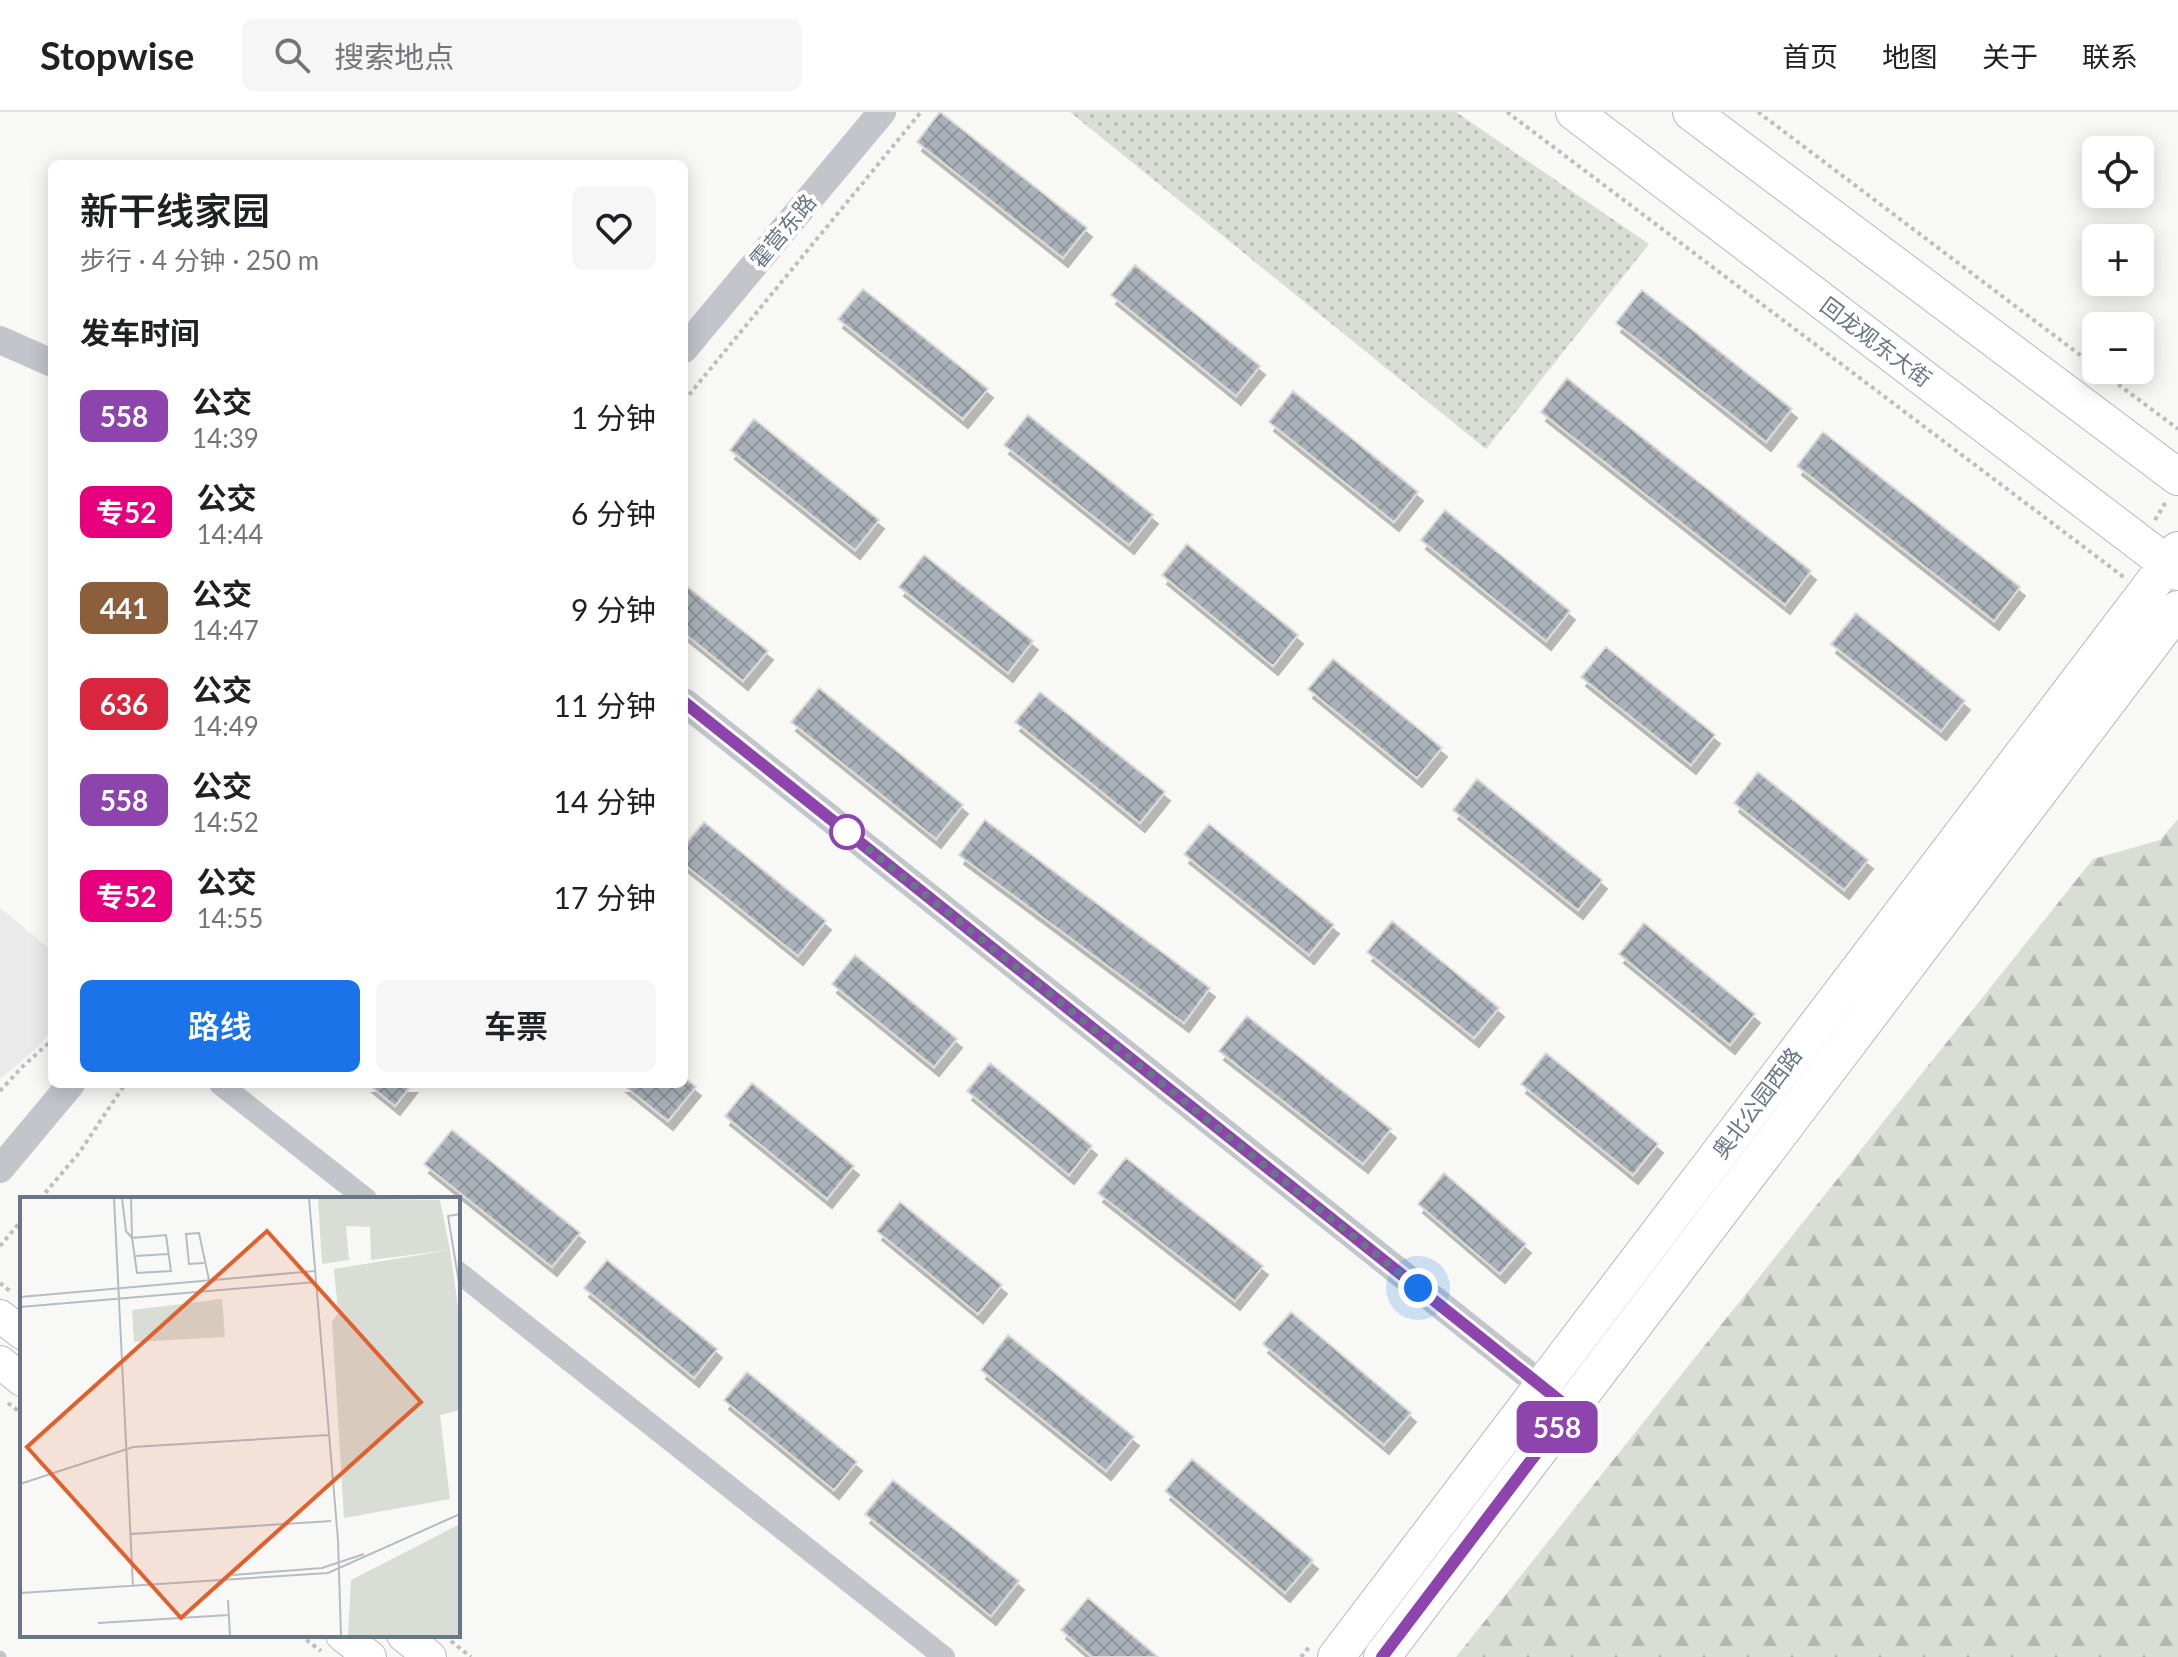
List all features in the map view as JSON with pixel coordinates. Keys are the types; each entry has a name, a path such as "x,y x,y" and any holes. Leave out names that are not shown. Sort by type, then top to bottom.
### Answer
{"main road":[{"name":"回龙观东大街","path":"1574,112 2174,562"},
{"path":"1691,112 2178,477"},
{"name":"奥北公园西路","path":"1336,1657 2145,594 2174,562"},
{"name":"奥北公园西路","path":"1382,1657 2178,609"},
{"path":"6,1304 20,1329"},
{"path":"0,1362 20,1378"},
{"path":"345,1637 370,1657"},
{"path":"405,1637 430,1657"}],"street":[{"name":"霍营东路","path":"688,344 882,112"},
{"path":"0,340 48,361"},
{"path":"688,705 1570,1409"},
{"path":"0,1169 68,1088"},
{"path":"225,1088 363,1197"},
{"path":"460,1274 944,1657"}],"path":[{"path":"688,396 921,112"},
{"path":"1507,112 2145,594"},
{"path":"1758,112 2082,357"},
{"path":"2118,384 2178,429"},
{"path":"0,1091 48,1044"},
{"path":"42,1197 88,1142 122,1088"},
{"path":"0,1246 20,1222"},
{"path":"0,1283 6,1304"},
{"path":"0,1396 20,1412"},
{"path":"303,1637 328,1657"},
{"path":"446,1637 471,1657"}],"shaded area":[{"path":"0,908 48,948 48,1035 0,1079"}],"green space":[{"path":"1070,112 1456,112 1649,244 1486,449"},
{"path":"2178,819 2178,1657 1456,1657 2093,859 2160,840"}],"building":[{"path":"940,112 1087,228 1063,258 917,142"},
{"path":"1135,265 1260,366 1236,396 1111,295"},
{"path":"863,289 988,389 963,419 838,319"},
{"path":"1642,290 1792,409 1766,442 1616,323"},
{"path":"1567,378 1811,571 1785,605 1541,412"},
{"path":"1293,391 1418,492 1394,522 1269,422"},
{"path":"1028,415 1153,515 1129,545 1004,445"},
{"path":"754,419 879,520 855,550 730,450"},
{"path":"1823,432 2020,587 1994,621 1797,466"},
{"path":"1445,510 1570,611 1546,641 1421,540"},
{"path":"1187,544 1298,635 1273,666 1162,575"},
{"path":"924,555 1033,641 1008,673 899,587"},
{"path":"688,587 768,651 743,681 688,636"},
{"path":"1856,613 1965,701 1941,731 1831,644"},
{"path":"1606,647 1715,735 1691,765 1581,677"},
{"path":"1333,659 1442,748 1417,778 1308,689"},
{"path":"819,688 963,805 936,839 791,722"},
{"path":"1040,692 1165,792 1140,823 1015,722"},
{"path":"1758,772 1868,860 1844,890 1734,803"},
{"path":"1477,779 1602,880 1578,910 1453,810"},
{"path":"985,820 1210,988 1184,1023 959,855"},
{"path":"704,822 826,921 798,956 688,867 688,841"},
{"path":"1209,824 1334,925 1309,955 1184,854"},
{"path":"1392,921 1499,1008 1474,1038 1367,952"},
{"path":"1644,923 1755,1014 1730,1045 1619,954"},
{"path":"855,955 957,1039 934,1067 832,984"},
{"path":"1247,1016 1391,1129 1363,1164 1219,1051"},
{"path":"1546,1053 1658,1144 1633,1175 1521,1084"},
{"path":"990,1063 1092,1146 1069,1175 967,1091"},
{"path":"688,1080 696,1087 668,1121 627,1088 688,1088"},
{"path":"752,1083 854,1166 827,1199 725,1116"},
{"path":"373,1088 409,1088 395,1106"},
{"path":"452,1130 580,1233 552,1267 424,1164"},
{"path":"1126,1158 1263,1266 1235,1301 1098,1193"},
{"path":"1444,1173 1526,1244 1500,1274 1418,1204"},
{"path":"900,1202 1002,1285 978,1314 877,1231"},
{"path":"607,1260 717,1349 694,1378 584,1288"},
{"path":"1291,1312 1411,1413 1384,1445 1263,1344"},
{"path":"1008,1335 1134,1437 1106,1471 981,1370"},
{"path":"747,1372 857,1462 834,1490 724,1400"},
{"path":"1192,1459 1313,1560 1285,1593 1165,1491"},
{"path":"893,1480 1019,1581 991,1616 865,1514"},
{"path":"1088,1598 1158,1657 1092,1657 1061,1630"}],"bus line":[{"name":"558","path":"688,705 1570,1409 1382,1657"}],"route":[{"path":"847,832 1418,1288"}]}
